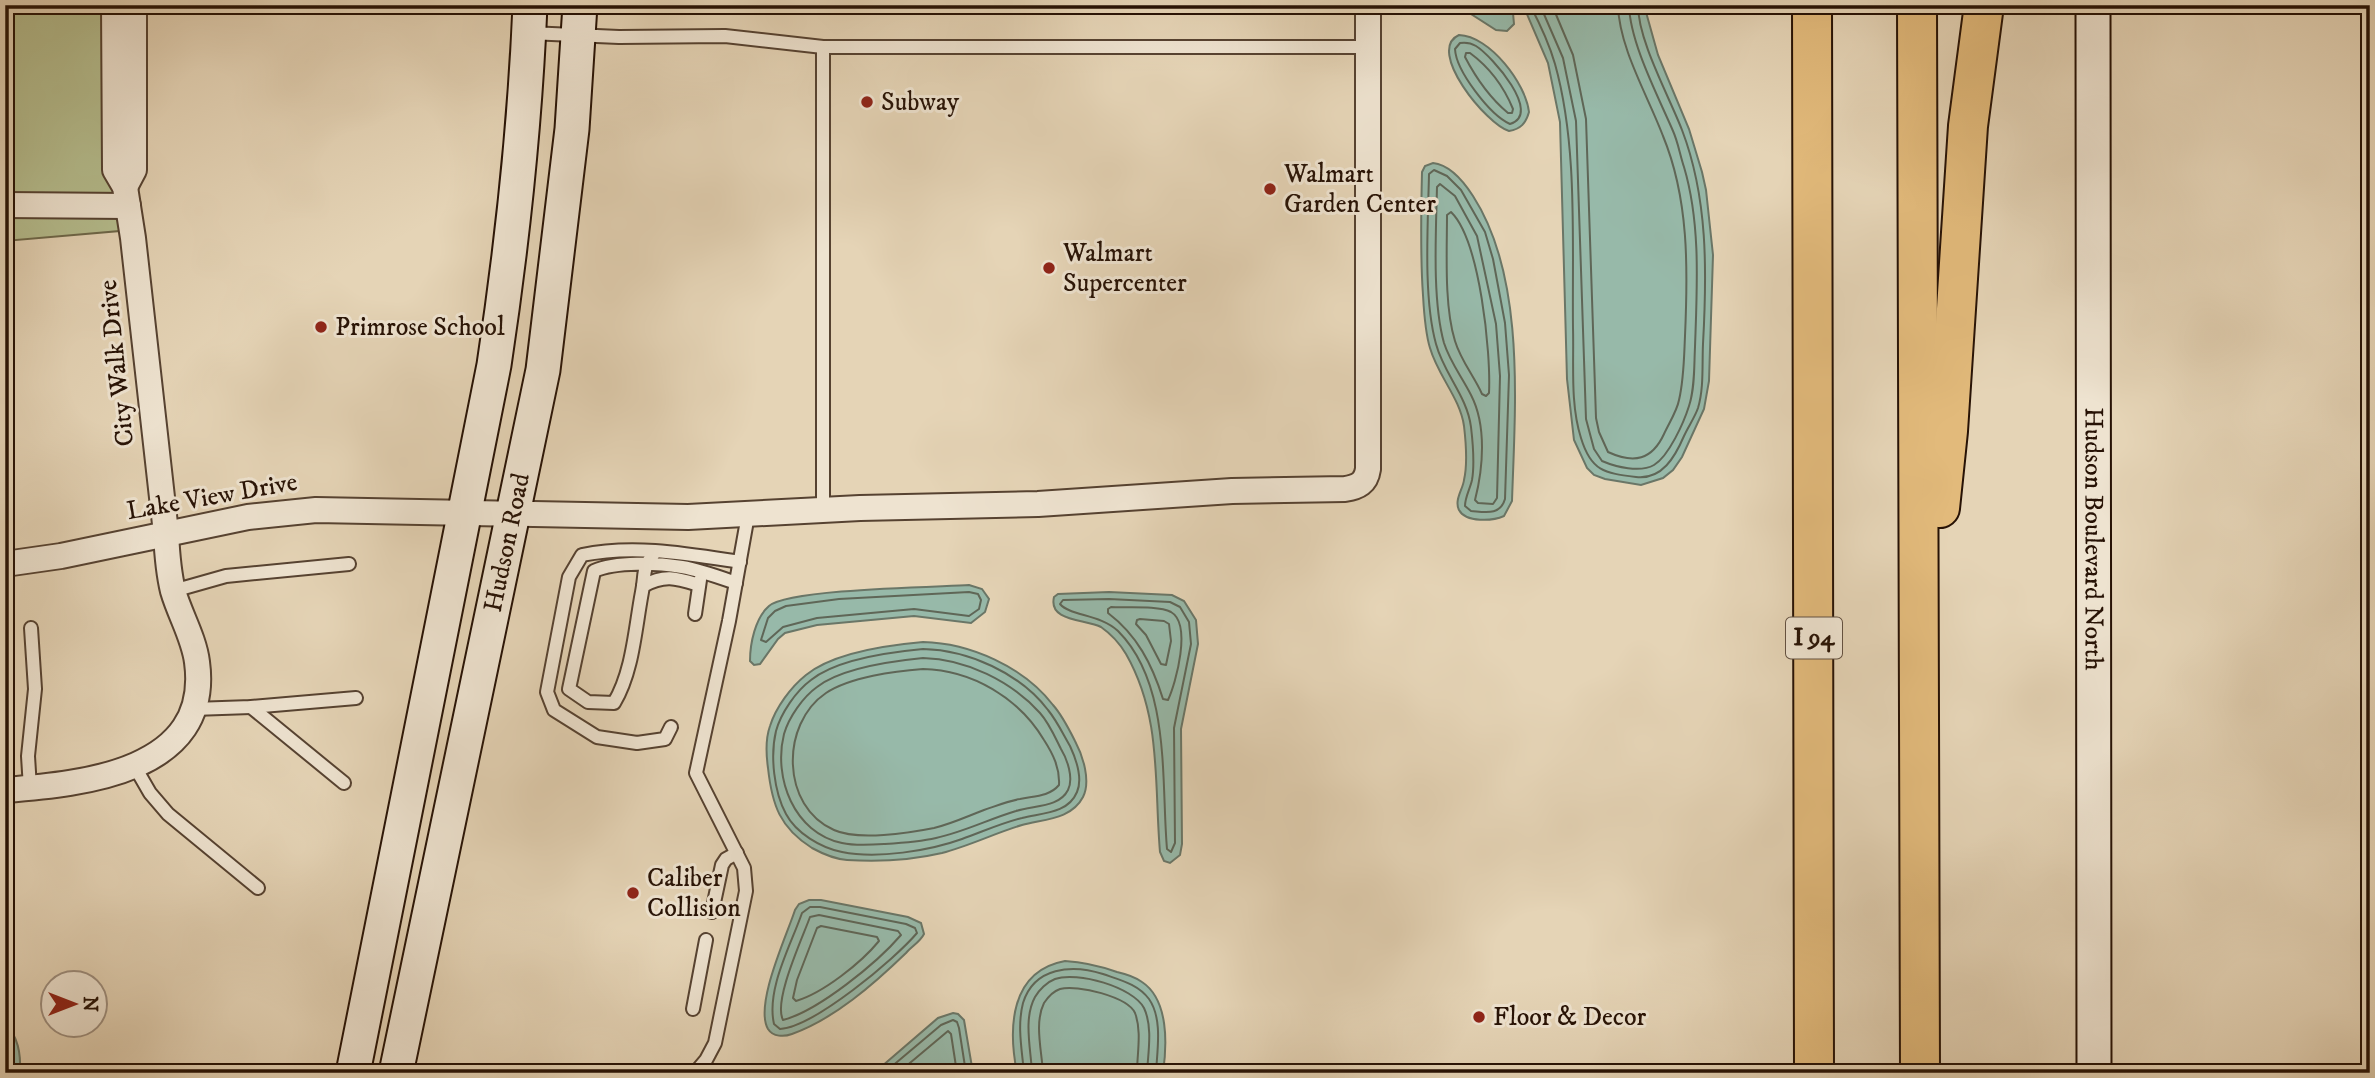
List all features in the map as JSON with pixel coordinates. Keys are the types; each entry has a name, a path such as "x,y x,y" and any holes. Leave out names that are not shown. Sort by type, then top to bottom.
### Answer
{"highway":[{"path":"1787,5 1812,203"},
{"name":"I 94","path":"1812,5 1814,1073"},
{"path":"1917,5 1920,1073"},
{"path":"1919,733 1948,432 1968,126 1984,5"}],"street":[{"name":"City Walk Drive","path":"114,5 115,170 127,196 166,533 167,565 197,663 193,709"},
{"name":"City Walk Drive","path":"127,196 134,170 134,5"},
{"path":"1368,5 1368,47"},
{"name":"Hudson Boulevard North","path":"2093,5 2094,1073"},
{"name":"Hudson Road","path":"353,1073 494,365 506,289 523,132 529,19"},
{"name":"Hudson Road","path":"396,1073 543,370 572,129 579,20"},
{"name":"Lake View Drive","path":"5,564 53,558 248,517 303,510 630,517 748,515 823,510 999,506 1232,491 1345,489 1362,483 1368,474 1368,47"},
{"path":"5,205 127,196"},
{"path":"5,790 101,776 135,767 151,760 168,746 182,730 193,709"}],"lane":[{"path":"529,19 579,20 619,37 725,36 823,47 1368,47"},
{"path":"823,47 823,510"},
{"path":"695,1073 715,1044 746,891 746,875 737,853 696,773 748,515"},
{"path":"671,727 664,739 637,743 597,737 554,710 547,692 569,577 582,555 606,550 677,552 740,562"},
{"path":"655,552 645,565 624,685 614,703 588,702 569,689 594,571 605,566 645,565 683,567 700,579"},
{"path":"173,591 226,576 349,564"},
{"path":"643,586 657,578 736,583"},
{"path":"695,614 700,579"},
{"path":"30,788 29,756 35,689 31,628"},
{"path":"193,709 356,698"},
{"path":"251,707 344,783"},
{"path":"135,767 150,793 168,814 258,888"},
{"path":"712,912 722,865 726,859 737,853"},
{"path":"693,1009 706,940"}],"shaded area":[{"path":"5,5 114,5 131,230 5,241"}],"water":[{"path":"1457,5 1502,5 1513,13 1514,24 1507,31 1496,30"},
{"path":"1523,5 1644,5 1658,55 1689,129 1702,172 1713,255 1709,381 1704,409 1682,457 1673,470 1663,478 1641,485 1594,475 1587,468 1574,440 1567,379 1560,122 1548,63"},
{"path":"1459,35 1471,37 1494,52 1514,76 1529,112 1520,127 1509,131 1499,126 1487,116 1463,86 1449,55 1450,43"},
{"path":"1433,163 1451,171 1473,196 1490,229 1502,265 1509,304 1515,385 1512,501 1504,516 1493,519 1473,519 1459,510 1458,498 1466,467 1464,426 1427,336 1421,264 1422,172 1425,166"},
{"path":"969,585 982,589 989,599 985,612 971,623 914,616 817,625 785,633 760,664 754,665 750,661 752,639 760,617 769,606 782,600 832,592"},
{"path":"1109,592 1172,595 1184,601 1196,620 1198,644 1181,729 1182,844 1180,855 1170,863 1164,861 1160,852 1151,726 1138,678 1124,650 1115,639 1101,627 1062,615 1054,605 1054,597 1058,594"},
{"path":"923,642 941,643 977,652 1012,669 1041,691 1062,718 1081,754 1086,776 1083,797 1078,805 1064,814 1022,825 942,853 894,860 858,861 838,859 816,850 792,832 775,804 766,747 768,731 776,712 795,685 817,667 862,651"},
{"path":"809,900 908,917 921,923 924,934 881,977 853,1000 808,1027 792,1034 776,1035 768,1029 765,1018 768,987 795,910 799,904"},
{"path":"1065,961 1127,975 1139,980 1151,990 1162,1011 1164,1024 1163,1073 1017,1073 1014,1020 1023,989 1033,976 1047,967"},
{"path":"953,1013 964,1020 973,1073 874,1073 938,1018"},
{"path":"5,1022 18,1046 20,1073 5,1073"}],"place":[{"name":"Subway","path":"867,102"},
{"name":"Walmart Garden Center","path":"1270,189"},
{"name":"Walmart Supercenter","path":"1049,268"},
{"name":"Primrose School","path":"321,327"},
{"name":"Caliber Collision","path":"633,893"},
{"name":"Floor & Decor","path":"1479,1017"}]}
